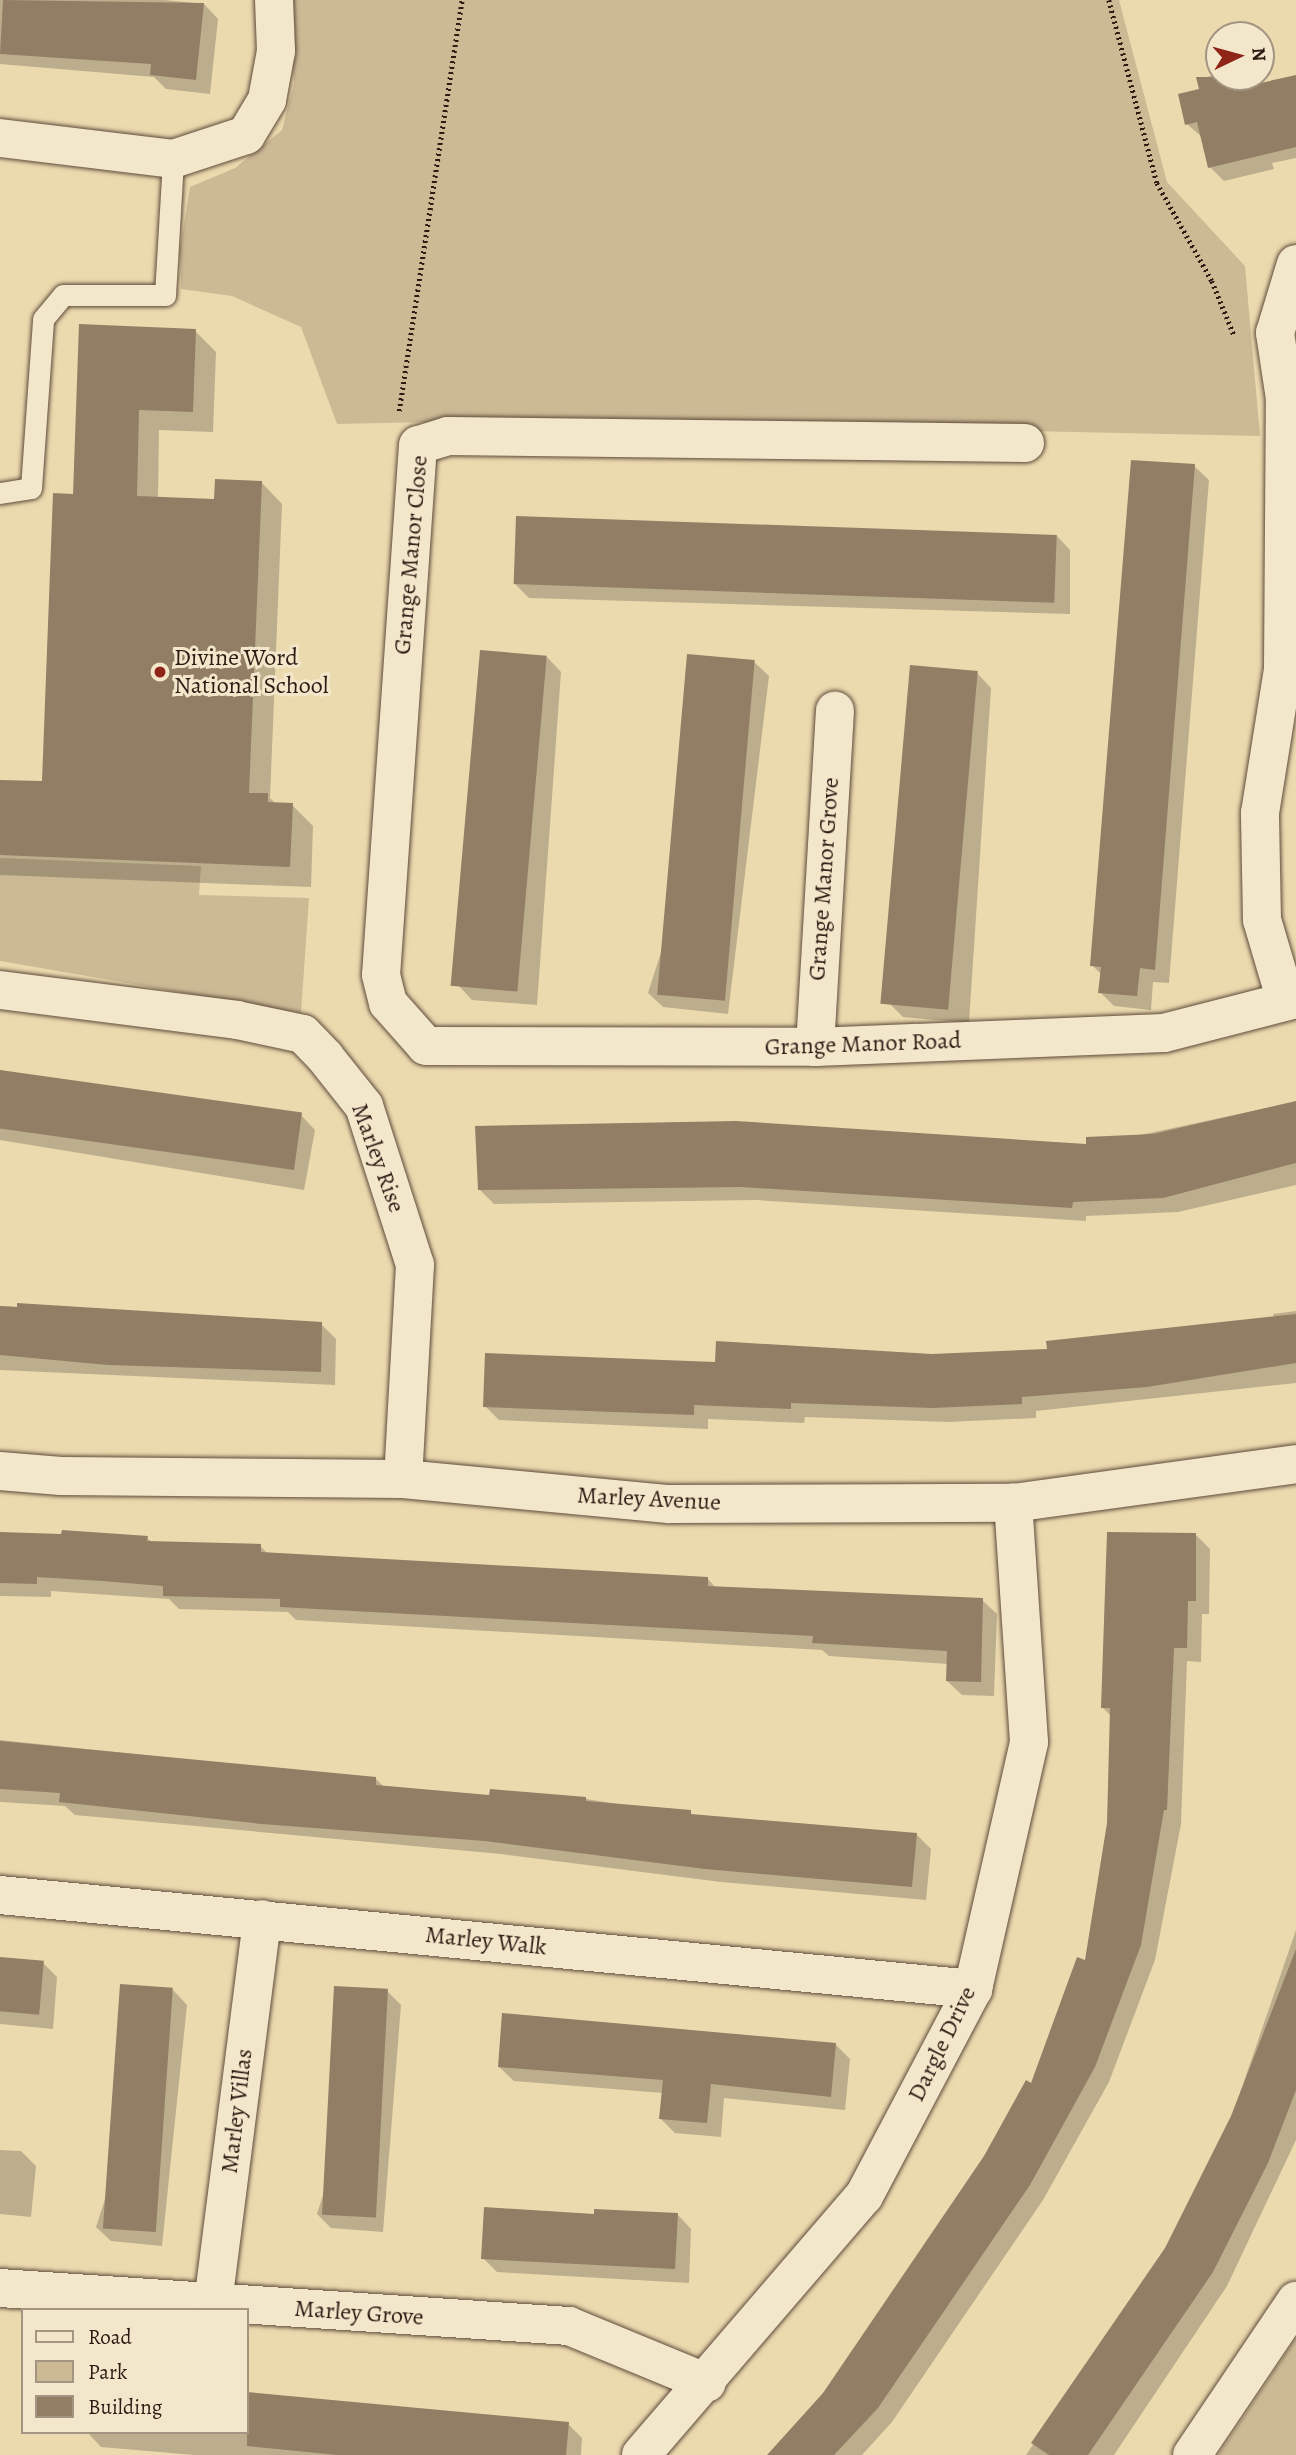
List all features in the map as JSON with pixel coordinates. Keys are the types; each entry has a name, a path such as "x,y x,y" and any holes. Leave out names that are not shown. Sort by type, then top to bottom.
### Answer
{"street":[{"path":"0,138 173,159 246,135 267,100 276,51 274,0"},
{"path":"1291,1000 1262,920 1260,813 1289,668 1284,399 1275,333 1296,264"},
{"name":"Grange Manor Close","path":"426,1046 388,1003 381,975 418,445 449,436 1025,443"},
{"name":"Grange Manor Grove","path":"815,1047 835,711"},
{"name":"Marley Rise","path":"0,990 237,1020 303,1034 326,1057 364,1106 415,1265 403,1479"},
{"name":"Grange Manor Road","path":"426,1046 815,1047 1164,1033 1291,1000"},
{"name":"Marley Avenue","path":"0,1471 61,1476 403,1479 669,1504 1013,1503 1296,1464"},
{"name":"Dargle Drive","path":"640,2455 706,2383 864,2196 972,1989 1029,1742 1013,1503"},
{"name":"Marley Walk","path":"0,1895 972,1989"},
{"name":"Marley Villas","path":"213,2304 262,1919"},
{"name":"Marley Grove","path":"0,2288 569,2326 706,2383"},
{"path":"1192,2455 1296,2301"}],"lane":[{"path":"0,493 31,488 43,319 63,295 165,295 173,159"}],"path":[{"path":"398,416 462,0"},
{"path":"1109,0 1157,183 1212,281 1237,342"}],"green space":[{"path":"288,0 1119,0 1167,182 1245,266 1260,436 517,420 337,424 301,327 232,296 181,289 180,249 190,187 235,168 282,130 294,84"},
{"path":"0,858 201,866 199,895 309,898 301,1013 0,961"},
{"path":"1296,2338 1296,2455 1218,2455"}],"building":[{"path":"3,0 204,3 196,80 150,75 151,64 0,54"},
{"path":"1296,75 1296,147 1208,168 1197,122 1185,125 1178,94 1199,89 1196,77 1205,77 1205,91 1275,91 1275,80"},
{"path":"79,324 196,329 193,412 139,410 137,496 214,499 215,479 262,481 249,793 268,793 268,802 293,803 290,867 0,855 0,780 42,781 53,493 73,494"},
{"path":"1131,460 1195,464 1155,970 1140,968 1137,996 1098,993 1101,967 1090,966"},
{"path":"516,516 1057,535 1054,603 514,584"},
{"path":"480,650 547,656 517,992 451,986"},
{"path":"687,654 755,660 725,1001 657,995"},
{"path":"910,665 978,671 948,1010 880,1004"},
{"path":"0,1070 302,1112 294,1170 0,1129"},
{"path":"1296,1101 1296,1163 1163,1198 1073,1202 1072,1208 741,1187 478,1190 475,1126 736,1121 1086,1144 1086,1137 1153,1134"},
{"path":"17,1303 322,1322 321,1372 108,1365 0,1355 0,1306 17,1307"},
{"path":"1296,1314 1296,1363 1147,1387 1022,1397 1022,1404 932,1408 791,1403 791,1409 694,1405 694,1415 483,1407 485,1353 715,1362 716,1341 932,1354 1047,1349 1046,1341"},
{"path":"62,1530 148,1536 147,1541 261,1544 261,1552 708,1577 708,1586 983,1598 981,1682 946,1681 947,1651 812,1643 813,1636 280,1607 280,1599 163,1596 163,1586 102,1581 37,1577 37,1584 0,1583 0,1532 61,1534"},
{"path":"1107,1532 1196,1533 1196,1601 1188,1601 1187,1648 1174,1648 1167,1810 1164,1810 1141,1945 1095,2067 1030,2185 878,2408 834,2455 767,2455 823,2393 984,2156 1026,2080 1031,2083 1077,1957 1085,1960 1107,1823 1110,1708 1101,1708"},
{"path":"0,1741 376,1777 376,1785 489,1795 490,1789 586,1797 586,1801 691,1810 691,1814 917,1833 912,1887 705,1869 485,1841 262,1824 59,1802 60,1793 0,1789"},
{"path":"1296,1949 1296,2090 1268,2163 1213,2272 1088,2455 1049,2455 1031,2443 1165,2248 1231,2116"},
{"path":"0,1957 44,1961 39,2015 0,2011"},
{"path":"120,1984 173,1988 156,2232 103,2228"},
{"path":"334,1986 388,1989 376,2218 322,2215"},
{"path":"502,2013 836,2043 831,2097 711,2084 707,2123 659,2119 663,2080 498,2067"},
{"path":"484,2207 594,2214 594,2209 678,2213 675,2269 481,2259"},
{"path":"248,2392 569,2422 566,2455 337,2455 247,2446"}],"place":[{"name":"Divine Word National School","path":"160,672"}]}
